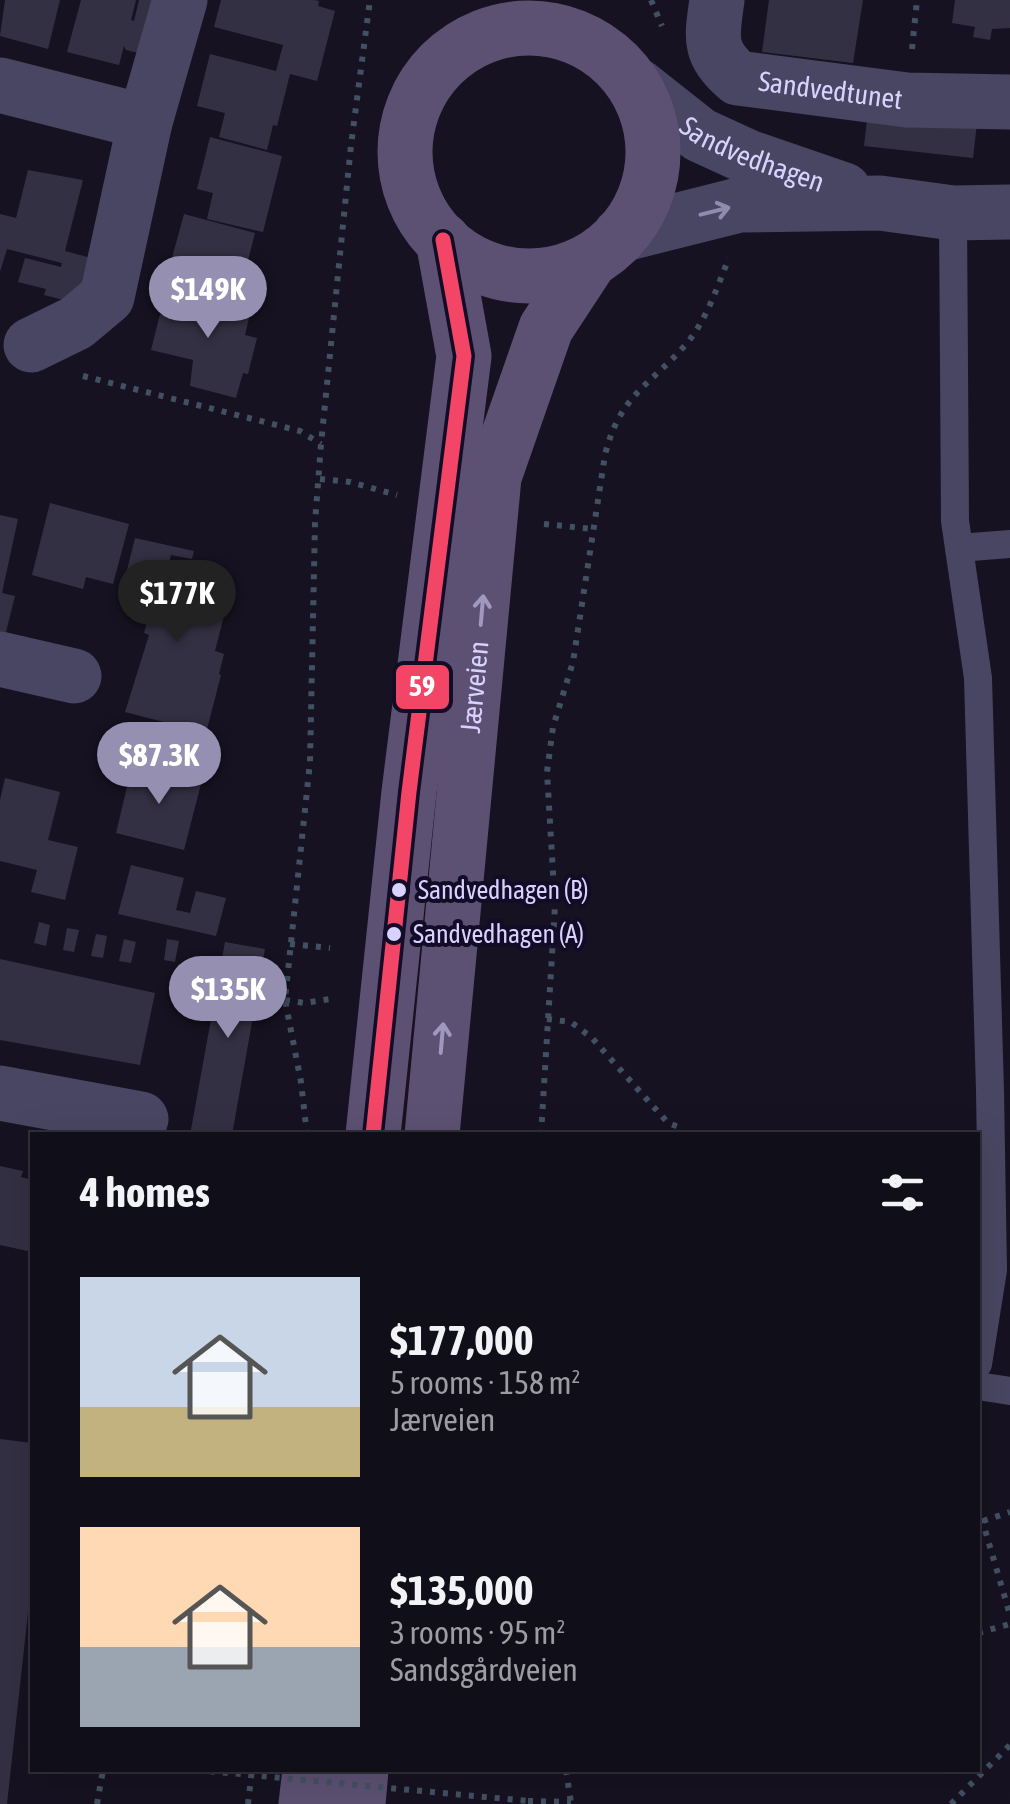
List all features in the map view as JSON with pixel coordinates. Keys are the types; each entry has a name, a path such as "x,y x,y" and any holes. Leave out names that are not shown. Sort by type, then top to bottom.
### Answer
{"main road":[{"path":"479,0 451,54 422,86 406,126 404,168 417,209 443,240 478,267 519,278 556,275 605,248 641,208 652,173 652,130 592,0"},
{"path":"451,54 488,34 530,28 572,35 624,72"},
{"name":"Jærveien","path":"373,1132 409,792 464,356 443,240"},
{"name":"Jærveien","path":"432,1132 494,476 546,328 605,248"},
{"path":"306,1804 310,1772"},
{"path":"358,1804 361,1772"}],"street":[{"path":"31,345 76,322 108,297 145,122 180,0"},
{"name":"Sandvedtunet","path":"717,0 712,36 719,63 738,78 907,100 1010,102"},
{"name":"Sandvedhagen","path":"624,72 700,134 748,158 880,203"},
{"path":"0,85 145,122"},
{"name":"Sandvedhagen","path":"605,248 739,205 880,203 954,214 1010,212"},
{"path":"0,659 74,676"},
{"path":"0,1093 140,1119"}],"lane":[{"path":"954,214 952,404 958,548 978,678 990,1091 992,1270 980,1351"},
{"path":"958,548 1010,544"},
{"path":"980,1386 1010,1391"}],"path":[{"path":"307,1132 285,1000 310,762 315,523 321,444 370,0"},
{"path":"541,1132 555,906 547,772 553,728 573,662 612,426 644,384 687,344 702,322 735,243"},
{"path":"31,345 67,372 300,431 321,444"},
{"path":"320,479 350,482 401,496"},
{"path":"544,524 593,530"},
{"path":"511,938 554,944"},
{"path":"290,944 330,948"},
{"path":"285,1000 330,999"},
{"path":"546,1019 571,1022 592,1038 668,1122 684,1129"},
{"path":"982,1520 1010,1512"},
{"path":"980,1513 1010,1615"},
{"path":"980,1632 1010,1624"},
{"path":"951,1804 1010,1746"},
{"path":"97,1804 103,1772"},
{"path":"218,1772 571,1803 566,1772"},
{"path":"248,1804 252,1772"}],"building":[{"path":"5,0 60,0 48,49 0,36"},
{"path":"81,0 136,0 131,20 134,21 139,0 162,0 147,55 124,46 119,65 67,52"},
{"path":"221,0 314,0 319,1 318,6 335,11 317,81 290,74 267,150 219,137 225,113 197,106 210,54 276,71 283,45 214,27"},
{"path":"769,0 863,0 853,63 762,52"},
{"path":"955,0 1010,0 1010,28 992,29 990,40 973,37 975,27 952,23"},
{"path":"868,111 977,123 973,158 864,146"},
{"path":"210,137 282,156 263,232 207,219 213,193 197,189"},
{"path":"28,170 83,180 65,251 95,259 83,305 44,295 46,289 18,282 25,258 61,267 62,263 7,249 0,272 0,214 16,218"},
{"path":"184,214 255,233 242,284 170,265"},
{"path":"174,291 251,310 245,335 257,338 248,374 243,373 236,398 190,386 193,360 151,350 160,314 168,316"},
{"path":"50,503 129,524 113,584 86,577 83,589 32,575"},
{"path":"0,515 18,519 2,593 15,596 5,636 0,634"},
{"path":"135,538 194,551 192,559 171,555 164,584 187,589 189,582 210,587 208,595 228,600 215,651 224,654 221,675 206,733 125,712 149,635 144,633 158,582 126,574"},
{"path":"132,766 152,771 159,767 201,784 184,850 116,833"},
{"path":"5,778 60,792 48,840 78,847 65,900 31,892 37,870 0,861 0,800"},
{"path":"131,865 184,878 176,910 190,913 196,891 226,898 216,936 118,914"},
{"path":"39,922 50,925 46,946 34,943"},
{"path":"67,928 79,930 74,952 63,950"},
{"path":"96,934 107,936 103,958 91,956"},
{"path":"124,939 136,942 131,963 119,961"},
{"path":"167,939 179,941 175,962 164,960"},
{"path":"225,942 265,949 233,1132 191,1132"},
{"path":"0,959 155,993 140,1065 0,1040"},
{"path":"0,1166 23,1171 21,1177 30,1179 30,1252 0,1245"},
{"path":"0,1439 30,1443 30,1594 7,1804 0,1804"}],"transit line":[{"name":"59","path":"373,1132 409,792 464,356 443,240"}],"place":[{"name":"Sandvedhagen (B)","path":"399,890"},
{"name":"Sandvedhagen (A)","path":"394,934"}]}
